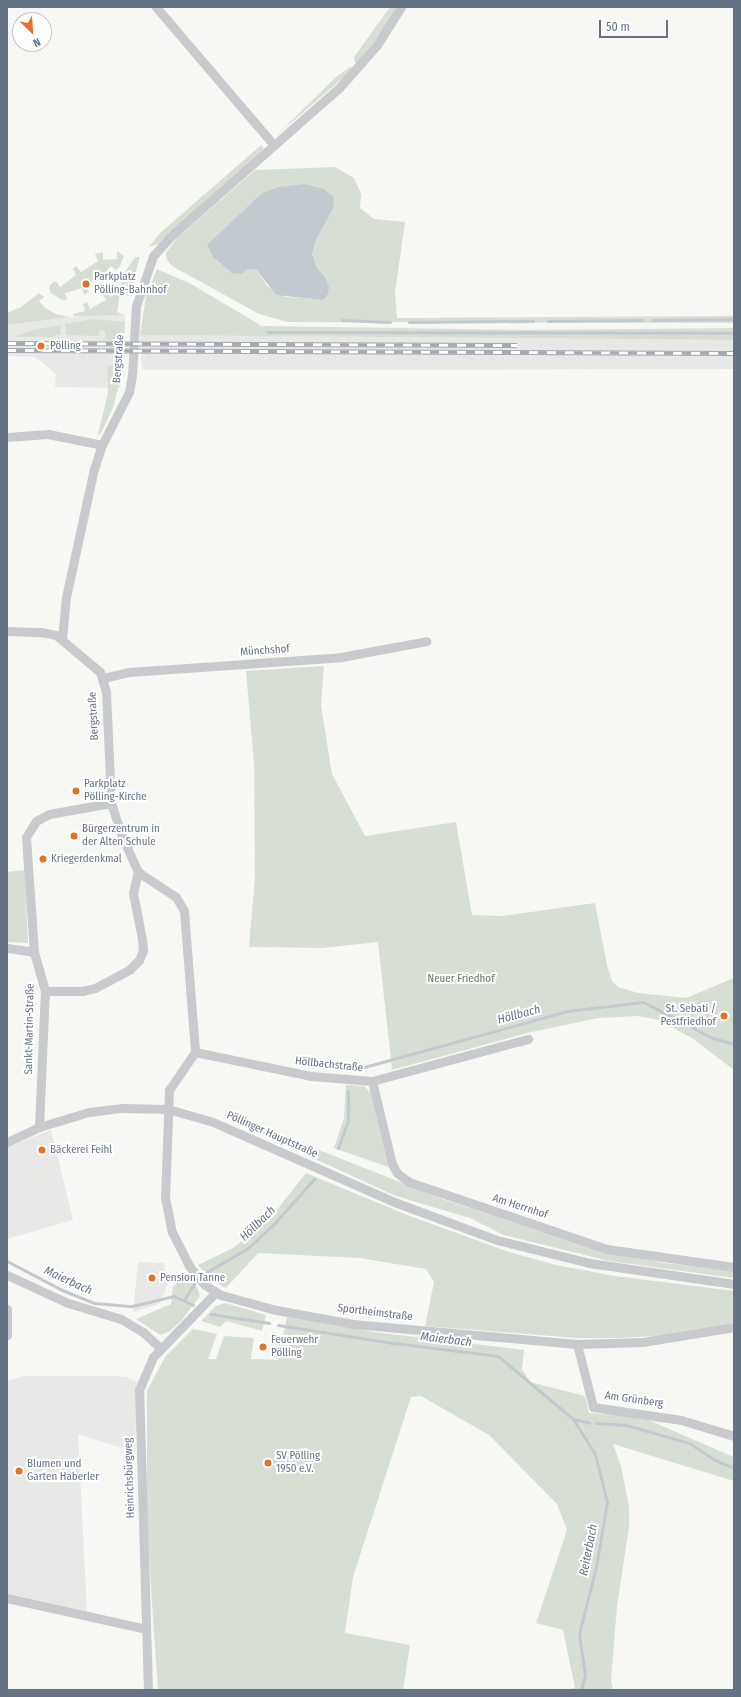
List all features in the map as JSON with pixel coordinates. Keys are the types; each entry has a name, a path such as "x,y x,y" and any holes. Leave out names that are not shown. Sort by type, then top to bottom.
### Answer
{"street":[{"path":"156,7 274,145"},
{"name":"Bergstraße","path":"195,1052 184,911 176,898 138,872 127,852 112,803 106,692 103,678 90,662 62,639 66,597 78,537 102,445 129,392 132,376 136,306 146,271 160,247 358,68 401,7"},
{"path":"7,437 48,434 102,445"},
{"path":"7,631 51,633 62,639"},
{"name":"Münchshof","path":"103,678 129,672 341,657 427,641"},
{"name":"Sankt-Martin-Straße","path":"40,1127 45,991 34,952 27,834 36,821 49,814 112,803"},
{"path":"45,991 82,991 95,988 130,969 140,960 143,950 142,939 133,894 138,872"},
{"path":"7,948 34,952"},
{"name":"Höllbachstraße","path":"195,1052 294,1074 372,1081 528,1039"},
{"path":"195,1052 170,1086 165,1187 168,1218 189,1266 215,1293"},
{"name":"Am Herrnhof","path":"372,1081 392,1164 397,1173 409,1182 607,1249 734,1267"},
{"name":"Pöllinger Hauptstraße","path":"7,1142 40,1127 73,1116 104,1110 168,1109 213,1122 429,1216 520,1246 618,1269 734,1284"},
{"path":"7,1275 68,1303 122,1319 144,1332 160,1348"},
{"name":"Sportheimstraße","path":"215,1293 276,1310 354,1324 577,1344 643,1342 734,1327"},
{"name":"Heinrichsbürgweg","path":"148,1690 139,1390 147,1369 160,1348 215,1293"},
{"path":"7,1309 7,1335"},
{"name":"Am Grünberg","path":"577,1344 593,1407 681,1420 734,1436"},
{"path":"7,1598 146,1629"}],"shaded area":[{"path":"304,184 324,189 334,197 333,209 316,240 312,254 317,268 325,277 329,287 328,294 323,300 276,295 256,269 246,270 242,274 232,273 213,257 207,245 262,193 279,187"},
{"path":"88,315 125,315 124,367 120,388 55,387 56,374 35,357 7,356 7,325"},
{"path":"140,335 734,340 734,369 142,370"},
{"path":"51,1130 73,1220 7,1239 7,1147"},
{"path":"138,1262 164,1263 168,1284 159,1304 133,1312"},
{"path":"24,1376 112,1376 127,1377 137,1382 135,1452 78,1434 87,1612 7,1593 7,1381"}],"green space":[{"path":"390,7 398,7 380,35 358,63 355,62 354,57"},
{"path":"351,66 350,72 278,134 336,77"},
{"path":"260,146 263,146 263,150 158,244 149,247 159,234"},
{"path":"335,167 354,178 361,194 360,208 374,219 405,222 395,293 397,318 734,316 734,323 287,322 259,314 172,266 167,260 166,253 177,238 255,170","holes":["333,209 316,240 312,254 317,268 325,277 323,299 285,297 267,286 256,269 246,270"]},
{"path":"117,251 124,256 120,266 116,270 111,266 104,274 109,278 105,282 100,276 86,286 89,292 84,295 82,288 65,293 67,300 62,300 51,293 49,287 52,283 56,281 60,287 76,275 73,269 76,266 81,272 98,261 95,254 103,252 103,260 117,259"},
{"path":"135,257 140,257 129,296 120,294 117,312 125,315 74,316 73,314 85,311 83,304 87,302 90,309 106,300 103,294 106,291 111,297 124,286 119,281"},
{"path":"157,269 191,284 262,326 528,330 734,328 734,340 140,335 146,296"},
{"path":"39,293 44,297 39,301 45,308 56,314 70,317 7,325 7,313 21,307"},
{"path":"93,319 125,322 124,338 107,340 105,331 99,331 99,336 66,335 65,324"},
{"path":"61,325 60,335 54,335 54,337 13,337 33,330"},
{"path":"124,364 113,408 100,435 98,434 108,393 107,366"},
{"name":"Neuer Friedhof","path":"324,666 321,705 332,774 365,836 456,822 472,915 503,916 595,903 607,965 612,981 618,987 638,993 686,998 734,978 734,1070 692,1038 658,1020 639,1016 598,1018 527,1033 392,1070 378,942 322,948 249,947 255,877 254,764 246,671"},
{"path":"25,870 28,943 7,942 7,872"},
{"path":"346,1085 364,1086 371,1093 388,1167 334,1148 344,1118"},
{"path":"256,1125 445,1200 598,1250 665,1263 734,1271 734,1278 609,1261 504,1235 470,1218 396,1196 256,1132 252,1128"},
{"path":"306,1173 407,1215 509,1252 556,1265 615,1276 734,1291 734,1323 657,1336 621,1338 577,1338 425,1326 434,1282 426,1269 359,1258 258,1253 226,1288 211,1280 198,1265 233,1248 268,1221"},
{"path":"184,1274 197,1287 200,1296 181,1321 170,1331 160,1335 136,1319 171,1304 173,1287"},
{"path":"225,1303 266,1315 262,1331 226,1321 220,1327 201,1321 216,1306"},
{"name":"SV Pölling 1950 e.V.","path":"287,1317 373,1332 524,1350 522,1369 530,1382 585,1396 589,1413 639,1416 734,1457 734,1481 613,1444 621,1466 629,1507 629,1527 617,1606 611,1681 613,1690 567,1690 575,1688 563,1630 536,1623 567,1530 557,1504 489,1435 421,1396 411,1397 353,1577 345,1633 410,1645 403,1690 158,1690 147,1529 147,1391 165,1357 193,1329 217,1334 208,1359 216,1359 224,1336 254,1338 251,1359 278,1360"}],"waterway":[{"path":"652,320 734,319"},
{"path":"342,320 390,322"},
{"path":"548,321 642,320"},
{"path":"409,322 533,321"},
{"path":"268,332 734,333"},
{"name":"Höllbach","path":"357,1069 567,1011 643,1002 685,1023"},
{"name":"Höllbach","path":"693,1028 713,1038 734,1044"},
{"name":"Höllbach","path":"338,1148 348,1120 348,1091"},
{"name":"Höllbach","path":"205,1273 248,1248 272,1226 315,1178"},
{"name":"Maierbach","path":"7,1261 62,1290 95,1303 132,1306 174,1296 193,1305"},
{"name":"Höllbach","path":"184,1300 194,1284"},
{"name":"Maierbach","path":"211,1314 269,1323"},
{"name":"Maierbach","path":"278,1325 393,1343 498,1356 573,1419 590,1423"},
{"name":"Reiterbach","path":"573,1419 595,1454 607,1502 596,1567 579,1634 585,1675 581,1690"},
{"name":"Maierbach","path":"596,1423 626,1425 689,1443 715,1460 734,1468"}],"railway":[{"path":"7,343 517,345"},
{"path":"7,350 734,353"}],"place":[{"name":"Parkplatz Pölling-Bahnhof","path":"86,284"},
{"name":"Pölling","path":"41,346"},
{"name":"Parkplatz Pölling-Kirche","path":"76,791"},
{"name":"Bürgerzentrum in der Alten Schule","path":"74,836"},
{"name":"Kriegerdenkmal","path":"43,859"},
{"name":"St. Sebati / Pestfriedhof","path":"724,1016"},
{"name":"Bäckerei Feihl","path":"42,1150"},
{"name":"Pension Tanne","path":"152,1278"},
{"name":"Feuerwehr Pölling","path":"263,1347"},
{"name":"SV Pölling 1950 e.V.","path":"268,1463"},
{"name":"Blumen und Garten Haberler","path":"19,1471"}]}
